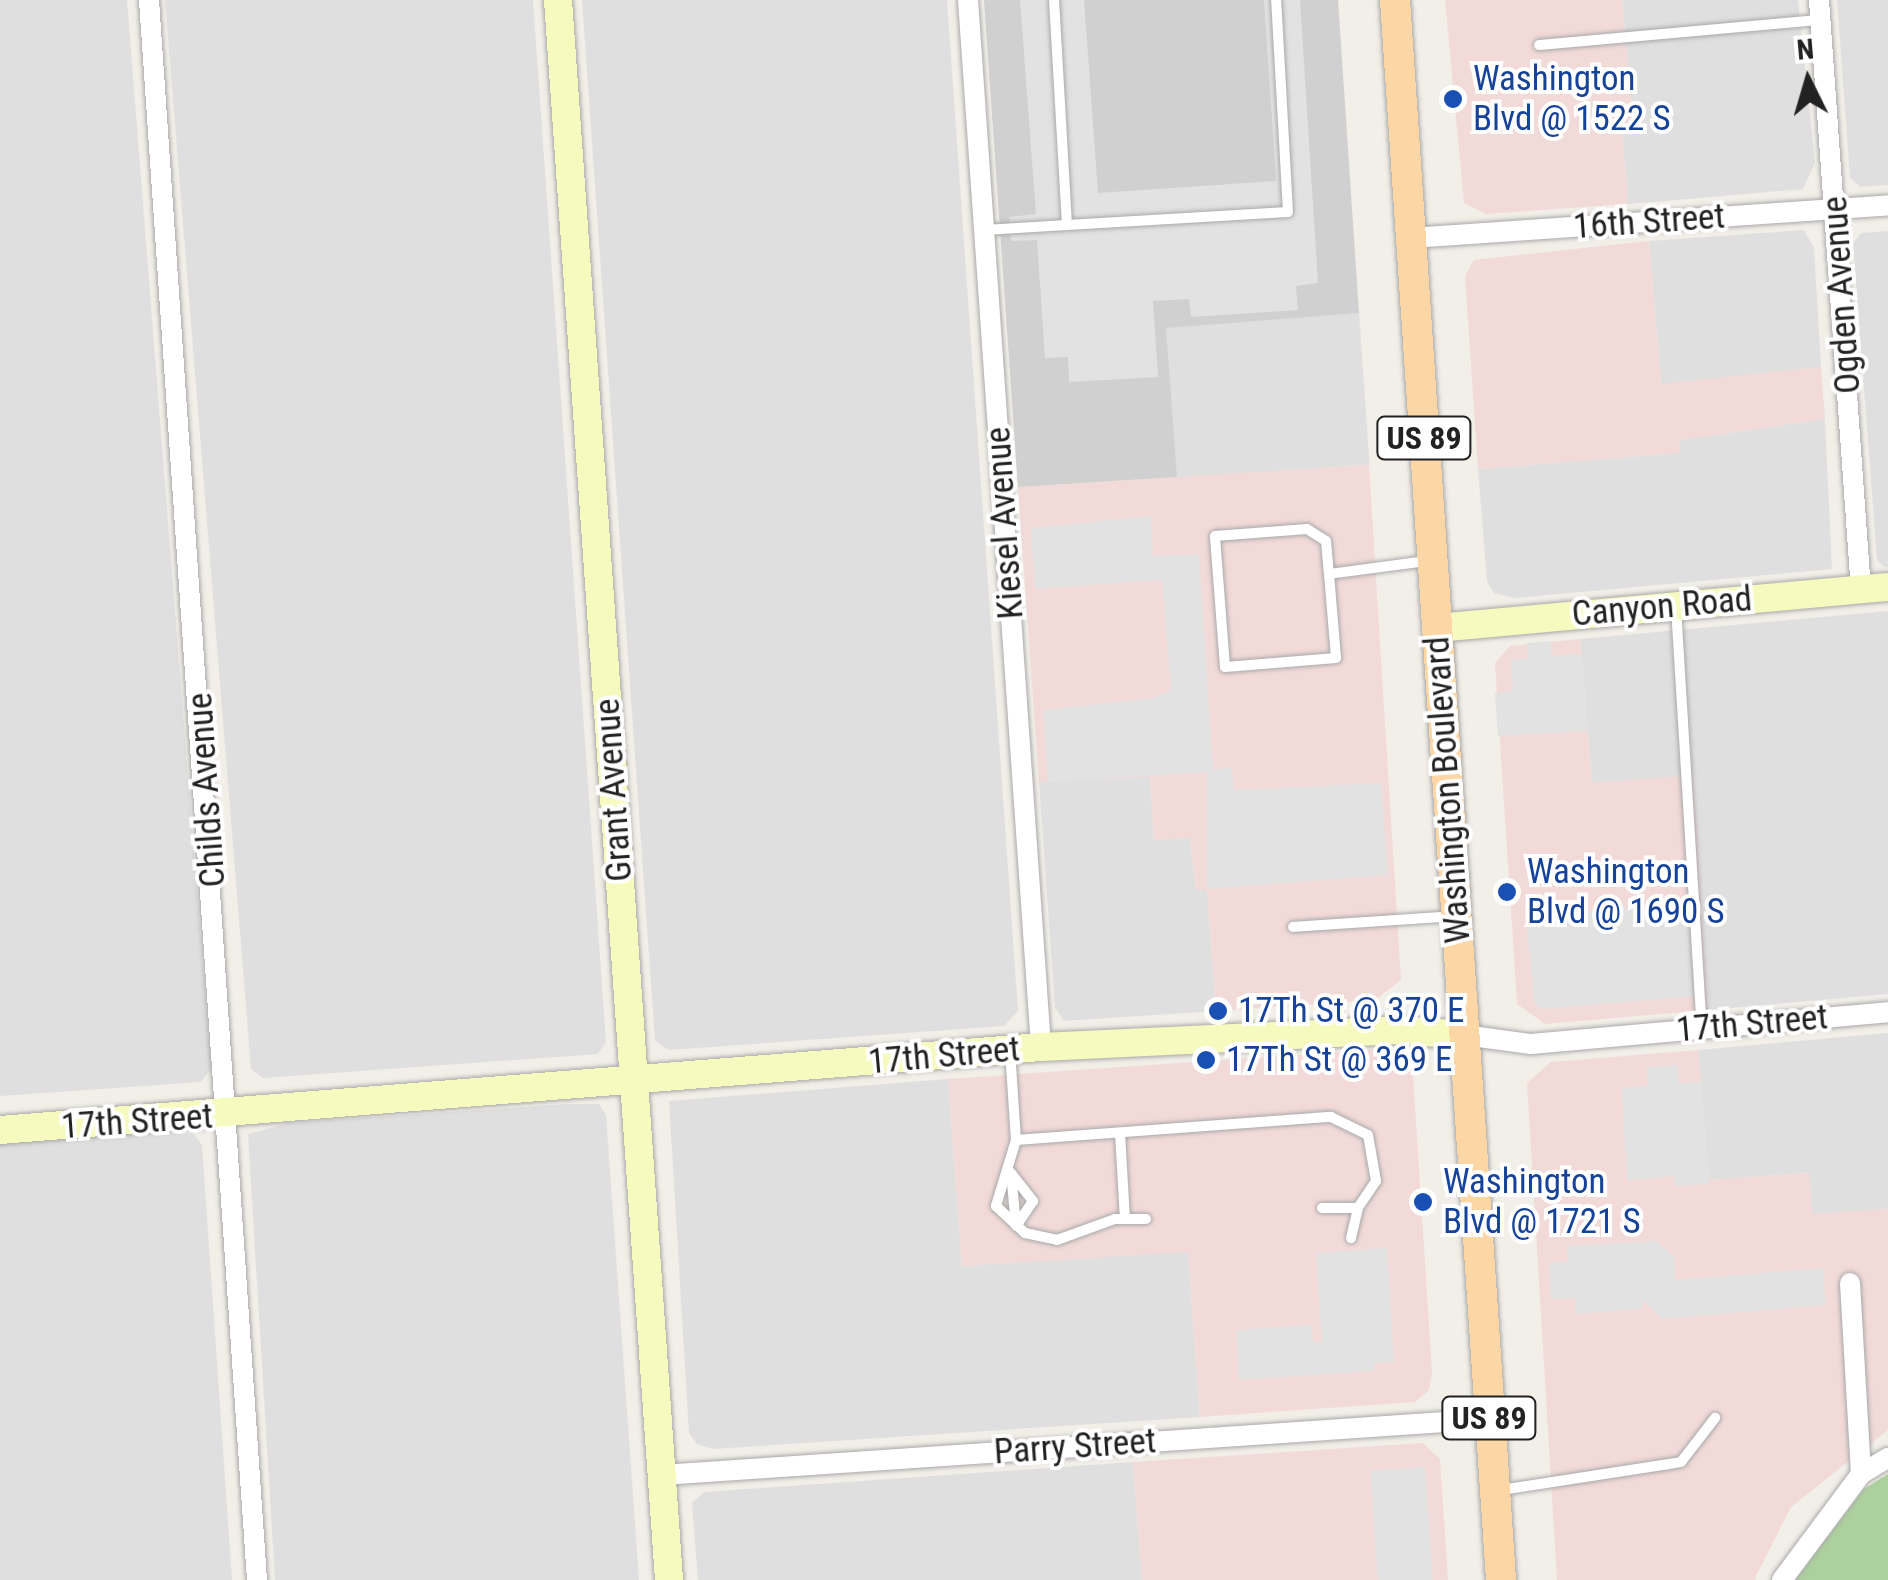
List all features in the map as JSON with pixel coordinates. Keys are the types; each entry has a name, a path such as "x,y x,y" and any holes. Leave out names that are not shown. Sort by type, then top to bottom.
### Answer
{"main road":[{"name":"Washington Boulevard","path":"1395,0 1502,1580"}],"street":[{"name":"Childs Avenue","path":"149,0 230,1116 257,1580"},
{"name":"Grant Avenue","path":"558,0 668,1580"},
{"name":"Kiesel Avenue","path":"968,0 1041,1046"},
{"name":"Ogden Avenue","path":"1820,10 1874,588"},
{"name":"16th Street","path":"1410,238 1888,205"},
{"name":"Canyon Road","path":"1437,628 1874,588"},
{"name":"17th Street","path":"0,1130 635,1084 1041,1046 1400,1030 1532,1044 1888,1012"},
{"path":"1850,1283 1861,1474"},
{"name":"Parry Street","path":"662,1475 1489,1419"},
{"path":"1782,1580 1861,1474 1888,1458"}],"lane":[{"path":"1054,0 1067,226"},
{"path":"984,230 1288,212 1276,0"},
{"path":"1539,45 1820,10"},
{"path":"1308,529 1326,542 1329,574 1336,658 1224,667 1214,536 1308,529"},
{"path":"1329,574 1433,561"},
{"path":"1676,606 1702,1028"},
{"path":"1293,927 1456,916"},
{"path":"1010,1049 1016,1140 1011,1174 1016,1226"},
{"path":"1016,1140 1331,1117 1368,1135 1376,1181 1358,1208 1351,1238"},
{"path":"1120,1133 1125,1219"},
{"path":"1011,1174 996,1206 1016,1226 1056,1240 1125,1219 1146,1219"},
{"path":"1011,1174 1033,1201 1016,1226"},
{"path":"1322,1208 1358,1208"},
{"path":"1494,1490 1681,1462 1715,1418"}],"shaded area":[{"path":"0,0 127,0 211,1069 201,1082 0,1096"},
{"path":"165,0 533,0 606,1042 598,1054 263,1078 251,1069"},
{"path":"582,0 947,0 1018,1011 1004,1026 669,1050 655,1041"},
{"path":"984,0 1338,0 1359,313 1166,328 1177,477 1018,487"},
{"path":"1020,0 1084,0 1098,193 1276,181 1264,0 1300,0 1318,283 1296,286 1298,310 1191,317 1189,299 1153,301 1158,377 1069,382 1068,357 1045,358 1037,240 1011,241 1009,217 1036,214"},
{"path":"1445,0 1622,0 1634,129 1622,131 1628,204 1486,214 1464,203"},
{"path":"1622,0 1798,0 1815,163 1803,189 1628,204 1622,130 1634,129"},
{"path":"1837,0 1888,0 1888,185 1861,187 1850,178"},
{"path":"1804,230 1814,248 1821,367 1661,385 1649,241"},
{"path":"1888,231 1888,567 1884,567 1877,560 1853,243 1861,233"},
{"path":"1649,241 1661,384 1821,367 1825,419 1680,440 1680,453 1478,469 1465,276 1474,260"},
{"path":"1359,313 1370,465 1176,478 1165,327"},
{"path":"1825,419 1832,569 1515,598 1494,593 1487,582 1478,469 1679,453 1679,440"},
{"path":"1369,465 1401,980 1375,1000 1216,1011 1207,890 1196,890 1190,838 1154,840 1150,777 1039,782 1018,487"},
{"path":"1151,516 1153,556 1199,554 1213,770 1232,768 1234,790 1381,783 1388,875 1207,889 1207,772 1048,782 1043,710 1153,698 1171,690 1162,580 1035,589 1031,528"},
{"path":"1888,611 1888,994 1708,1010 1694,776 1592,784 1580,639"},
{"path":"1580,639 1592,783 1694,775 1708,1010 1545,1024 1517,1004 1495,663 1510,646"},
{"path":"1550,641 1552,656 1581,654 1588,731 1498,736 1495,693 1513,691 1511,660 1528,658 1527,643"},
{"path":"1150,776 1154,839 1190,838 1196,889 1207,889 1216,1011 1064,1021 1055,1008 1039,782"},
{"path":"1694,905 1700,996 1541,1009 1534,1002 1527,927 1585,920 1585,912"},
{"path":"1888,1033 1888,1209 1811,1215 1808,1173 1709,1180 1698,1050"},
{"path":"1380,1049 1401,1055 1413,1074 1432,1373 1429,1390 1415,1402 1200,1417 1188,1252 962,1266 948,1079"},
{"path":"1698,1050 1709,1180 1809,1173 1812,1214 1888,1209 1888,1430 1791,1507 1754,1580 1557,1580 1527,1083 1551,1062"},
{"path":"1677,1065 1679,1083 1701,1082 1709,1184 1675,1186 1673,1176 1627,1181 1622,1088 1648,1086 1647,1067"},
{"path":"948,1079 962,1266 1188,1251 1200,1417 713,1449 697,1444 689,1433 669,1101"},
{"path":"599,1104 606,1115 639,1580 275,1580 248,1134 289,1123"},
{"path":"159,1132 194,1134 202,1145 232,1580 0,1580 0,1143"},
{"path":"1656,1241 1674,1256 1675,1280 1823,1268 1826,1305 1663,1319 1643,1301 1642,1309 1575,1314 1576,1298 1551,1299 1549,1263 1568,1262 1567,1246"},
{"path":"1387,1248 1394,1362 1374,1363 1374,1371 1239,1380 1236,1330 1312,1325 1313,1342 1322,1342 1316,1253"},
{"path":"1423,1443 1440,1459 1448,1580 1142,1580 1133,1462"},
{"path":"1133,1462 1142,1580 698,1580 692,1503 704,1492"},
{"path":"1425,1467 1433,1580 1378,1580 1370,1471"}],"green space":[{"path":"1888,1474 1888,1580 1795,1580 1864,1489"}],"place":[{"name":"Washington Blvd @ 1522 S","path":"1453,99"},
{"name":"Washington Blvd @ 1690 S","path":"1507,892"},
{"name":"17Th St @ 370 E","path":"1218,1011"},
{"name":"17Th St @ 369 E","path":"1206,1060"},
{"name":"Washington Blvd @ 1721 S","path":"1423,1202"}]}
